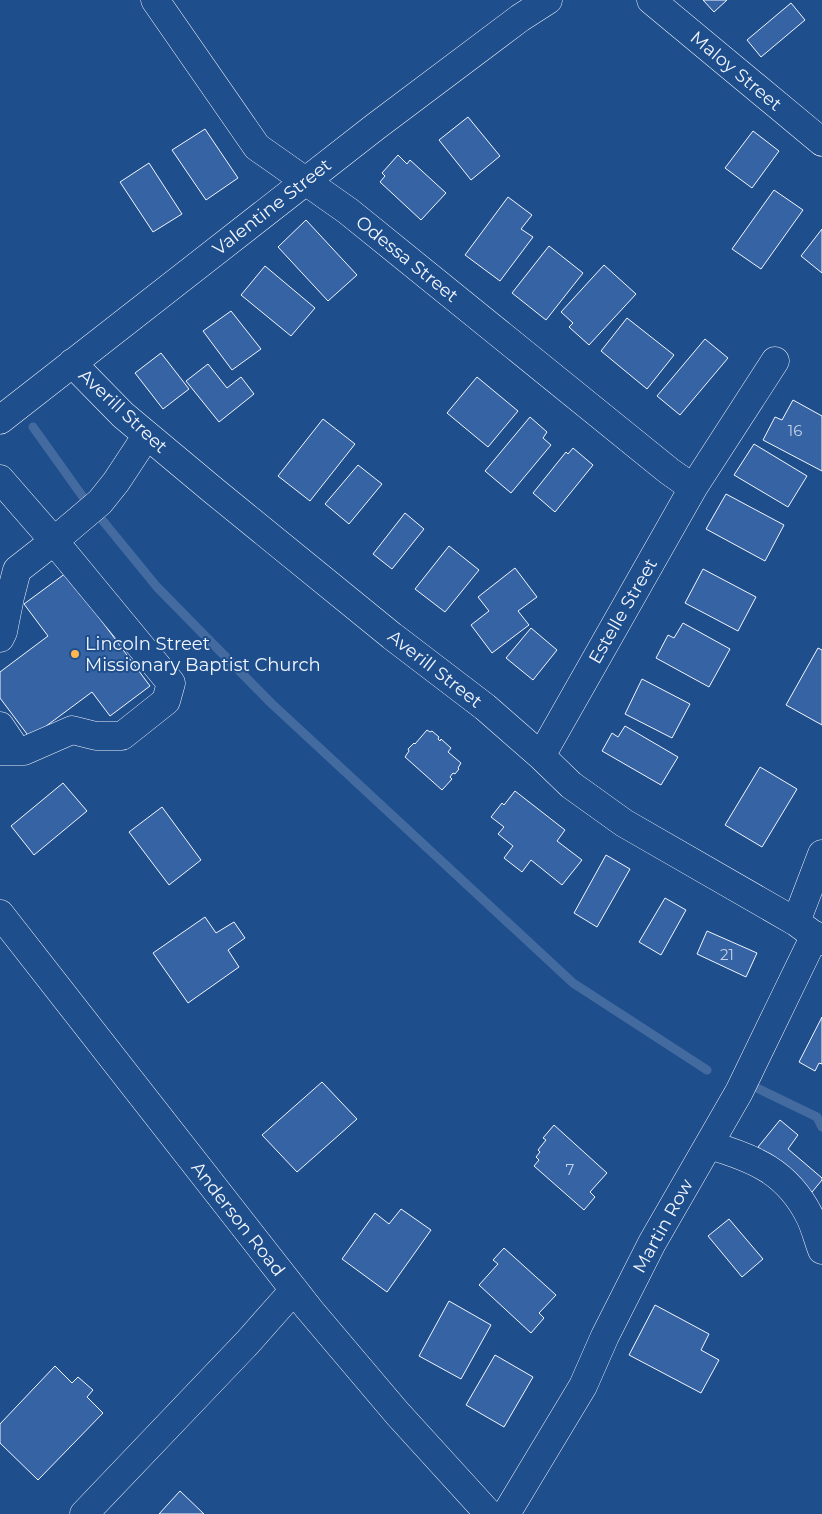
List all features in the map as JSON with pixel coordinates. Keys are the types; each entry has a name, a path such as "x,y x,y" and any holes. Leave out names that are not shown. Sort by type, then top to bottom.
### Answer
{"street":[{"name":"Odessa Street","path":"155,0 257,148 348,210 669,471 700,477"},
{"name":"Valentine Street","path":"0,420 374,128 514,9 548,0"},
{"name":"Maloy Street","path":"651,0 822,142"},
{"name":"Estelle Street","path":"541,756 700,477 775,361"},
{"name":"Averill Street","path":"72,363 123,415 392,636 485,708 541,756 571,785 624,823 811,933"},
{"path":"0,638 17,570 100,502 116,482 147,434"},
{"path":"0,479 54,541 171,683 166,701 122,736 96,736 72,730 24,752 9,751 0,726"},
{"name":"Martin Row","path":"506,1514 583,1386 605,1336 652,1243 739,1092 811,933 822,854"},
{"name":"Anderson Road","path":"0,914 294,1290 397,1413 489,1514"},
{"path":"709,1145 741,1155 767,1168 784,1180 793,1190 810,1217 822,1250"},
{"path":"84,1514 248,1342 294,1290"}],"building":[{"path":"703,0 727,0 714,12"},
{"path":"791,3 805,20 761,57 747,40"},
{"path":"468,117 500,156 471,180 439,140"},
{"path":"205,129 238,178 206,200 172,150"},
{"path":"753,131 779,151 752,188 725,168"},
{"path":"398,155 407,164 410,160 446,193 421,220 380,182 385,176 382,173"},
{"path":"149,163 182,214 153,232 120,182"},
{"path":"774,190 803,210 761,269 732,249"},
{"path":"508,197 532,215 521,229 533,237 500,281 465,255"},
{"path":"306,220 357,275 328,301 278,247"},
{"path":"822,229 822,273 801,256"},
{"path":"549,246 583,273 546,320 512,293"},
{"path":"604,265 636,294 589,345 569,327 573,323 561,312"},
{"path":"265,266 315,308 291,336 241,295"},
{"path":"231,311 261,349 232,370 203,331"},
{"path":"627,318 674,355 647,389 601,351"},
{"path":"705,339 728,358 680,415 657,396"},
{"path":"161,353 189,389 163,409 135,373"},
{"path":"208,364 227,388 241,377 254,394 219,422 186,381"},
{"path":"477,377 518,411 488,447 447,413"},
{"path":"793,400 822,416 822,471 763,440 775,417 782,420"},
{"path":"530,417 547,432 543,438 551,445 511,493 485,471"},
{"path":"323,419 355,444 310,501 278,476"},
{"path":"754,444 807,476 788,507 734,475"},
{"path":"573,448 593,465 555,512 533,493 566,452 568,454"},
{"path":"358,465 382,484 349,524 325,504"},
{"path":"726,494 784,525 765,561 706,529"},
{"path":"405,513 424,529 392,569 373,554"},
{"path":"449,546 479,570 445,612 415,589"},
{"path":"515,568 537,597 518,611 529,625 492,653 471,625 489,611 478,597"},
{"path":"703,569 756,597 738,631 685,603"},
{"name":"Lincoln Street Missionary Baptist Church","path":"66,573 150,686 110,716 92,692 30,738 0,698 0,672 48,636 24,604"},
{"path":"683,623 730,649 709,687 656,658 668,635 674,638"},
{"path":"531,628 557,650 533,680 506,658"},
{"path":"818,648 822,650 822,725 786,705"},
{"path":"642,679 690,704 672,738 625,714"},
{"path":"625,726 678,757 661,785 602,751 612,733 618,737"},
{"path":"427,730 432,731 439,737 440,741 441,739 451,748 448,752 461,763 459,769 450,777 452,779 442,790 405,757 409,751 408,749"},
{"path":"760,767 797,789 762,847 725,825"},
{"path":"63,783 87,811 34,855 11,826"},
{"path":"515,791 565,830 557,841 582,860 562,885 531,860 522,872 504,858 513,846 498,834 504,827 491,817"},
{"path":"162,807 201,860 169,885 129,832"},
{"path":"606,855 630,869 597,927 574,913"},
{"path":"665,898 686,910 661,955 639,942"},
{"path":"205,917 216,933 234,922 245,938 228,950 239,967 188,1003 153,953"},
{"path":"707,931 757,953 746,977 697,954"},
{"path":"822,1017 822,1064 819,1063 815,1071 799,1062"},
{"path":"322,1082 357,1119 297,1172 262,1135"},
{"path":"780,1120 798,1135 788,1149 822,1178 812,1192 758,1147"},
{"path":"554,1125 607,1173 590,1192 595,1197 584,1210 534,1166 539,1160 536,1157 540,1152 538,1150 546,1140 543,1138"},
{"path":"401,1209 431,1230 387,1292 342,1259 375,1213 389,1224"},
{"path":"729,1219 763,1259 742,1277 708,1236"},
{"path":"504,1248 556,1295 539,1313 544,1318 531,1333 479,1285 498,1264 493,1260"},
{"path":"449,1301 491,1325 461,1379 419,1356"},
{"path":"655,1305 709,1334 701,1350 719,1360 701,1393 629,1355"},
{"path":"495,1355 533,1377 504,1427 466,1405"},
{"path":"55,1366 72,1383 78,1377 93,1390 87,1397 103,1413 38,1480 0,1443 0,1424"},
{"path":"180,1491 204,1514 159,1514"}],"waterway":[{"path":"33,427 83,497"},
{"path":"103,521 157,587 271,703 573,983 707,1070"},
{"path":"757,1088 817,1117 822,1127"}],"place":[{"name":"Lincoln Street Missionary Baptist Church","path":"75,654"}]}
